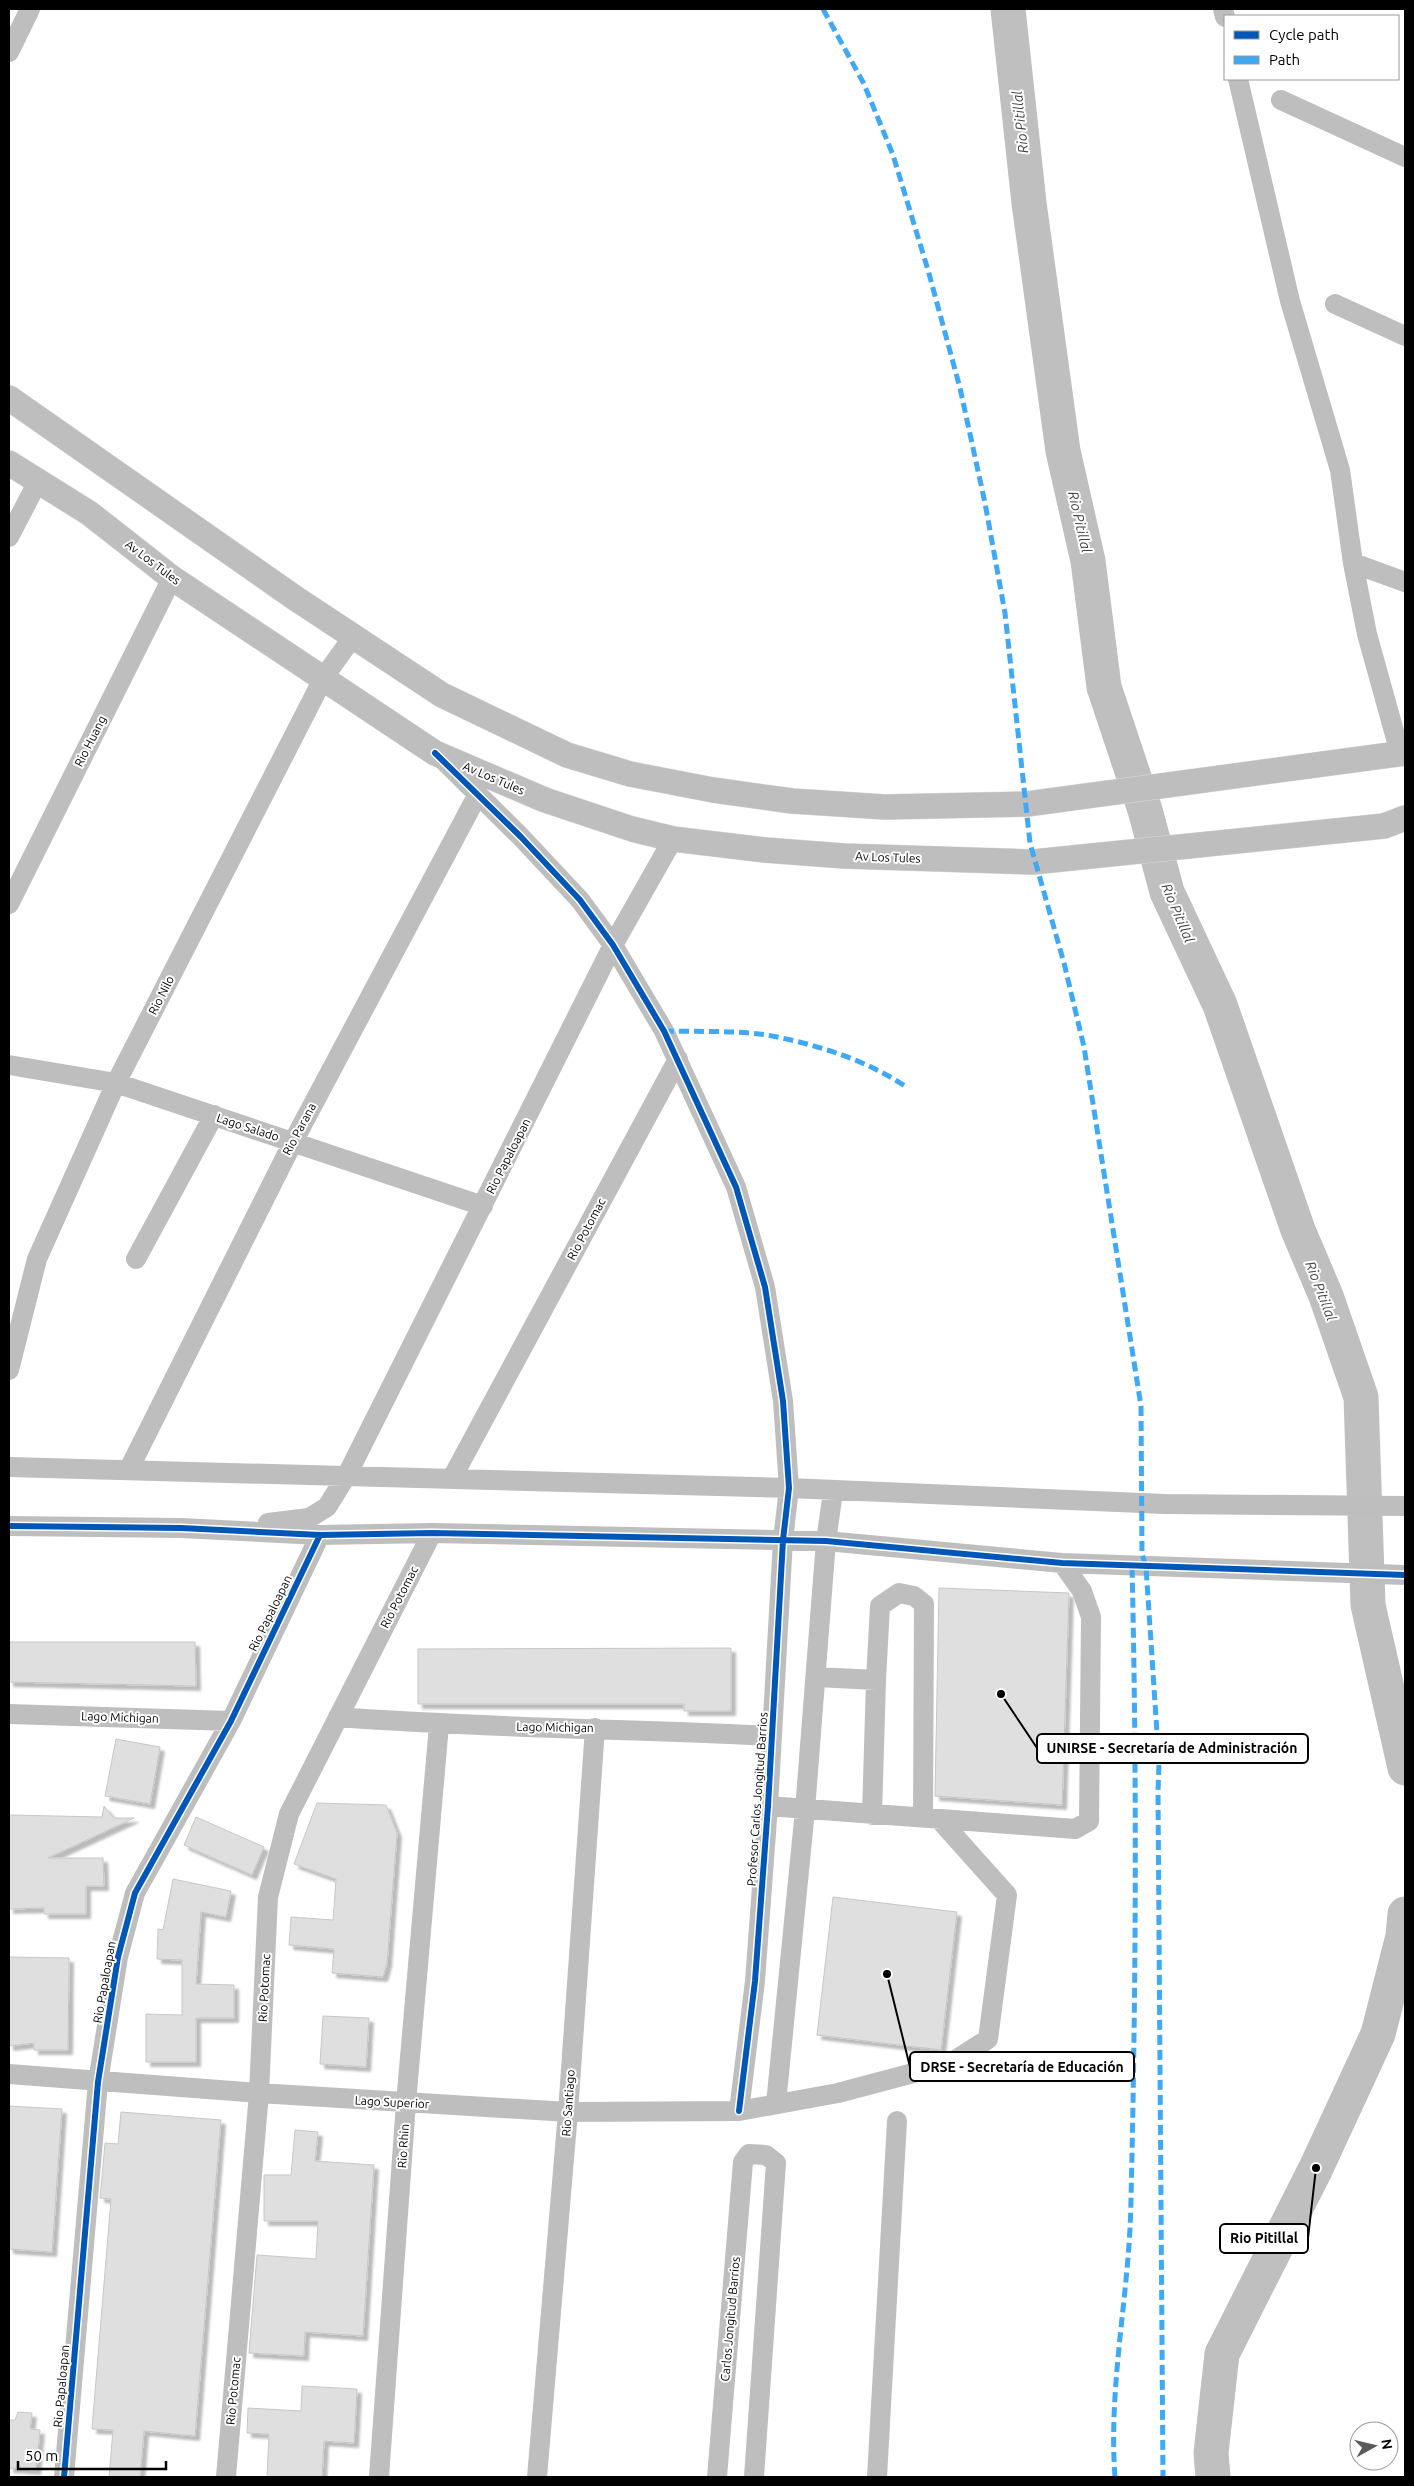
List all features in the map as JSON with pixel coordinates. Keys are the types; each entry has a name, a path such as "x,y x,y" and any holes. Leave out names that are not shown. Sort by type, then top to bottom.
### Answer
{"main road":[{"path":"9,398 352,638 442,695 567,755 630,774 713,790 792,801 885,807 1026,804 1403,753"},
{"name":"Av Los Tules","path":"9,463 89,513 172,578 324,677 435,753 545,800 632,829 673,839 765,850 844,856 1033,862 1060,861 1394,822"}],"street":[{"path":"9,52 30,9"},
{"path":"1238,80 1290,301 1340,470 1353,564 1367,634 1403,753"},
{"path":"1281,100 1405,157"},
{"path":"1335,304 1405,336"},
{"path":"9,537 37,482"},
{"path":"1353,564 1405,582"},
{"name":"Rio Huang","path":"9,904 172,578"},
{"name":"Rio Nilo","path":"9,1370 36,1259 116,1083 324,677 352,638"},
{"name":"Profesor Carlos Jongitud Barrios","path":"435,753 521,837 580,900 613,945 678,1059 736,1187 765,1287 783,1401 789,1488 783,1540 768,1806 755,1980 739,2111"},
{"name":"Rio Parana","path":"129,1469 293,1142 478,794"},
{"name":"Rio Papaloapan","path":"181,1528 207,1524 239,1525 309,1518 327,1507 347,1475 613,945 673,839"},
{"name":"Rio Potomac","path":"452,1478 678,1059"},
{"name":"Lago Salado","path":"9,1065 116,1083 483,1206"},
{"path":"136,1259 214,1116"},
{"path":"9,1467 789,1488 833,1492 1165,1504 1405,1506"},
{"path":"776,2104 806,1810 826,1541 833,1492"},
{"path":"9,1526 181,1528 320,1535 432,1533 826,1541 1062,1563 1405,1575"},
{"name":"Rio Potomac","path":"226,2477 258,2093 268,1897 289,1814 432,1533"},
{"name":"Rio Papaloapan","path":"64,2477 98,2082 118,1957 135,1893 231,1721 320,1535"},
{"path":"768,1806 1075,1829 1090,1821 1091,1617 1082,1591 1062,1563"},
{"path":"872,1814 880,1606 899,1593 914,1596 924,1604 931,1819"},
{"path":"816,1677 876,1680"},
{"name":"Lago Michigan","path":"9,1714 231,1721"},
{"name":"Lago Michigan","path":"338,1717 439,1724 595,1728 772,1736"},
{"name":"Rio Rhin","path":"379,2477 406,2103 439,1724"},
{"name":"Rio Santiago","path":"537,2477 568,2112 595,1728"},
{"name":"Lago Superior","path":"9,2074 258,2093 568,2112 739,2111 838,2093 951,2063 988,2039 1007,1895 931,1819"},
{"path":"755,1980 788,1985"},
{"path":"877,2477 897,2121"},
{"name":"Carlos Jongitud Barrios","path":"717,2477 743,2162 748,2154 766,2155 776,2163 754,2477"}],"building":[{"path":"939,1588 1069,1593 1062,1805 935,1796"},
{"path":"9,1642 195,1642 196,1686 9,1682"},
{"path":"731,1648 731,1711 684,1711 684,1704 418,1704 418,1649"},
{"path":"116,1739 160,1747 150,1804 105,1796"},
{"path":"317,1803 386,1805 397,1833 387,1963 383,1977 332,1973 334,1949 289,1945 291,1917 333,1920 336,1879 294,1864"},
{"path":"104,1806 114,1818 134,1818 48,1858 103,1858 104,1886 86,1886 86,1914 44,1914 44,1908 9,1909 9,1815 102,1817"},
{"path":"196,1817 264,1847 252,1875 184,1845"},
{"path":"173,1879 231,1891 226,1917 201,1912 196,1984 234,1985 234,2018 196,2018 196,2062 146,2062 146,2014 182,2015 182,1960 157,1959 158,1929 163,1930"},
{"path":"833,1897 957,1912 941,2050 817,2035"},
{"path":"9,1957 69,1958 68,2050 34,2050 34,2043 9,2046"},
{"path":"323,2016 369,2018 366,2067 320,2064"},
{"path":"9,2106 62,2109 52,2252 9,2249"},
{"path":"121,2112 221,2120 195,2436 144,2431 140,2477 109,2477 113,2430 92,2429 111,2199 100,2198 105,2143 118,2144"},
{"path":"295,2130 318,2132 315,2161 374,2165 363,2336 305,2332 304,2356 249,2353 257,2255 316,2259 318,2221 264,2221 264,2175 291,2175"},
{"path":"302,2386 357,2389 354,2443 324,2441 322,2477 267,2477 269,2434 247,2433 248,2408 301,2411"},
{"path":"18,2412 32,2413 30,2429 40,2430 36,2470 9,2468 9,2420 15,2420"}],"waterway":[{"name":"Rio Pitillal","path":"1008,9 1029,203 1063,451 1088,561 1104,687 1145,810 1167,892 1220,1005 1298,1230 1326,1296 1361,1397 1368,1605 1405,1768"},
{"name":"Rio Pitillal","path":"1213,2477 1211,2453 1222,2354 1316,2168 1378,2034 1403,1936 1405,1914"}],"marked path":[{"path":"823,9 864,84 893,155 928,270 960,388 985,503 1005,613 1030,843 1064,963 1084,1047 1141,1406 1142,1554 1146,1567 1159,1763 1163,2477"},
{"path":"664,1031 742,1032 785,1039 821,1048 856,1060 905,1086"},
{"path":"1115,2477 1114,2407 1130,2234 1133,2120 1135,1724 1132,1566 1134,1564"}],"cycle path":[{"path":"435,753 521,837 580,900 613,945 664,1031 736,1187 765,1287 783,1401 789,1488 783,1540 768,1806 755,1981 739,2111"},
{"path":"9,1526 181,1528 320,1535 432,1533 826,1541 1062,1563 1405,1575"},
{"path":"64,2477 98,2082 118,1957 135,1893 231,1721 320,1535"}],"place":[{"name":"UNIRSE - Secretaría de Administración","path":"1001,1694"},
{"name":"DRSE - Secretaría de Educación","path":"887,1974"},
{"name":"Rio Pitillal","path":"1316,2168"}]}
